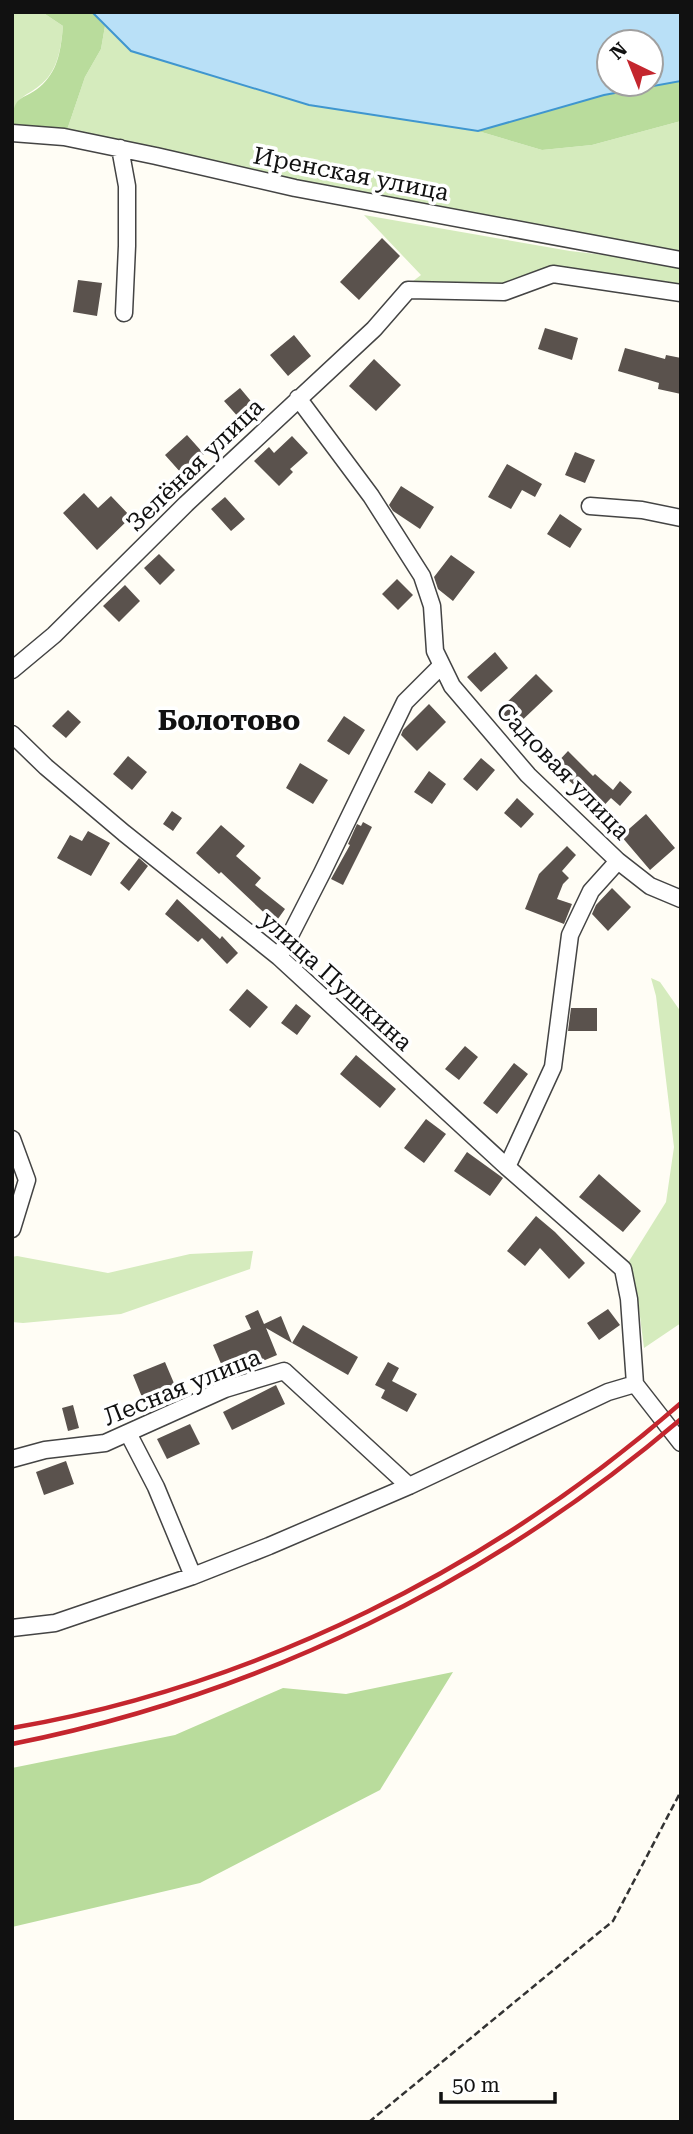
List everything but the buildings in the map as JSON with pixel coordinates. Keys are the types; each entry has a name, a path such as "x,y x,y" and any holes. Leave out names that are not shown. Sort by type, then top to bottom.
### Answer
{"street":[{"name":"Иренская улица","path":"12,133 64,137 295,188 681,260"},
{"path":"120,148 127,186 124,313"},
{"name":"Зелёная улица","path":"12,670 54,635 186,504 374,329 408,290 504,292 553,274 681,293"},
{"name":"Садовая улица","path":"298,398 371,496 422,576 432,606 435,651 452,686 528,775 618,861 650,886 681,899"},
{"path":"590,506 642,510 681,518"},
{"path":"279,957 405,702 441,666"},
{"name":"улица Пушкина","path":"12,734 46,767 124,833 279,957 507,1167 623,1269 629,1299 635,1384"},
{"path":"507,1167 552,1067 570,935 591,891 618,861"},
{"path":"12,1139 27,1180 12,1229"},
{"name":"Лесная улица","path":"12,1459 45,1450 105,1443 225,1389 284,1371 409,1486"},
{"path":"12,1628 55,1622 193,1576 270,1546 409,1486 608,1392 635,1384 681,1443"},
{"path":"128,1433 156,1487 193,1576"}],"path":[{"path":"369,2122 613,1921 681,1791"}],"green space":[{"path":"12,12 42,12 63,26 60,51 50,74 21,99 12,112"},
{"path":"42,12 92,12 105,26 101,49 85,77 67,130 12,126 17,102 43,84 53,71 58,57 63,26"},
{"path":"105,26 131,51 309,105 478,131 542,150 592,145 681,121 681,255 296,187 67,130 85,77 101,49"},
{"path":"681,81 681,121 592,145 542,150 478,131 595,98 665,98 665,84"},
{"path":"364,215 570,251 681,264 681,291 551,270 502,289 408,285 421,275"},
{"path":"651,978 660,982 681,1012 681,1323 644,1348 637,1293 626,1266 666,1202 674,1147 656,996"},
{"path":"253,1251 250,1269 121,1314 12,1322 12,1257 108,1273 190,1254"},
{"path":"453,1672 380,1790 200,1883 12,1927 12,1768 175,1735 283,1688 346,1694"}],"water":[{"path":"92,12 681,12 681,81 665,84 665,28 595,28 595,98 478,131 309,105 131,51"}],"railway":[{"path":"12,1728 104,1708 194,1682 282,1650 368,1611 451,1567 531,1517 608,1463 681,1403"},
{"path":"12,1744 104,1723 194,1695 282,1663 368,1624 451,1581 531,1532 608,1478 681,1419"}],"district":[{"name":"Болотово","path":"229,720"}]}
